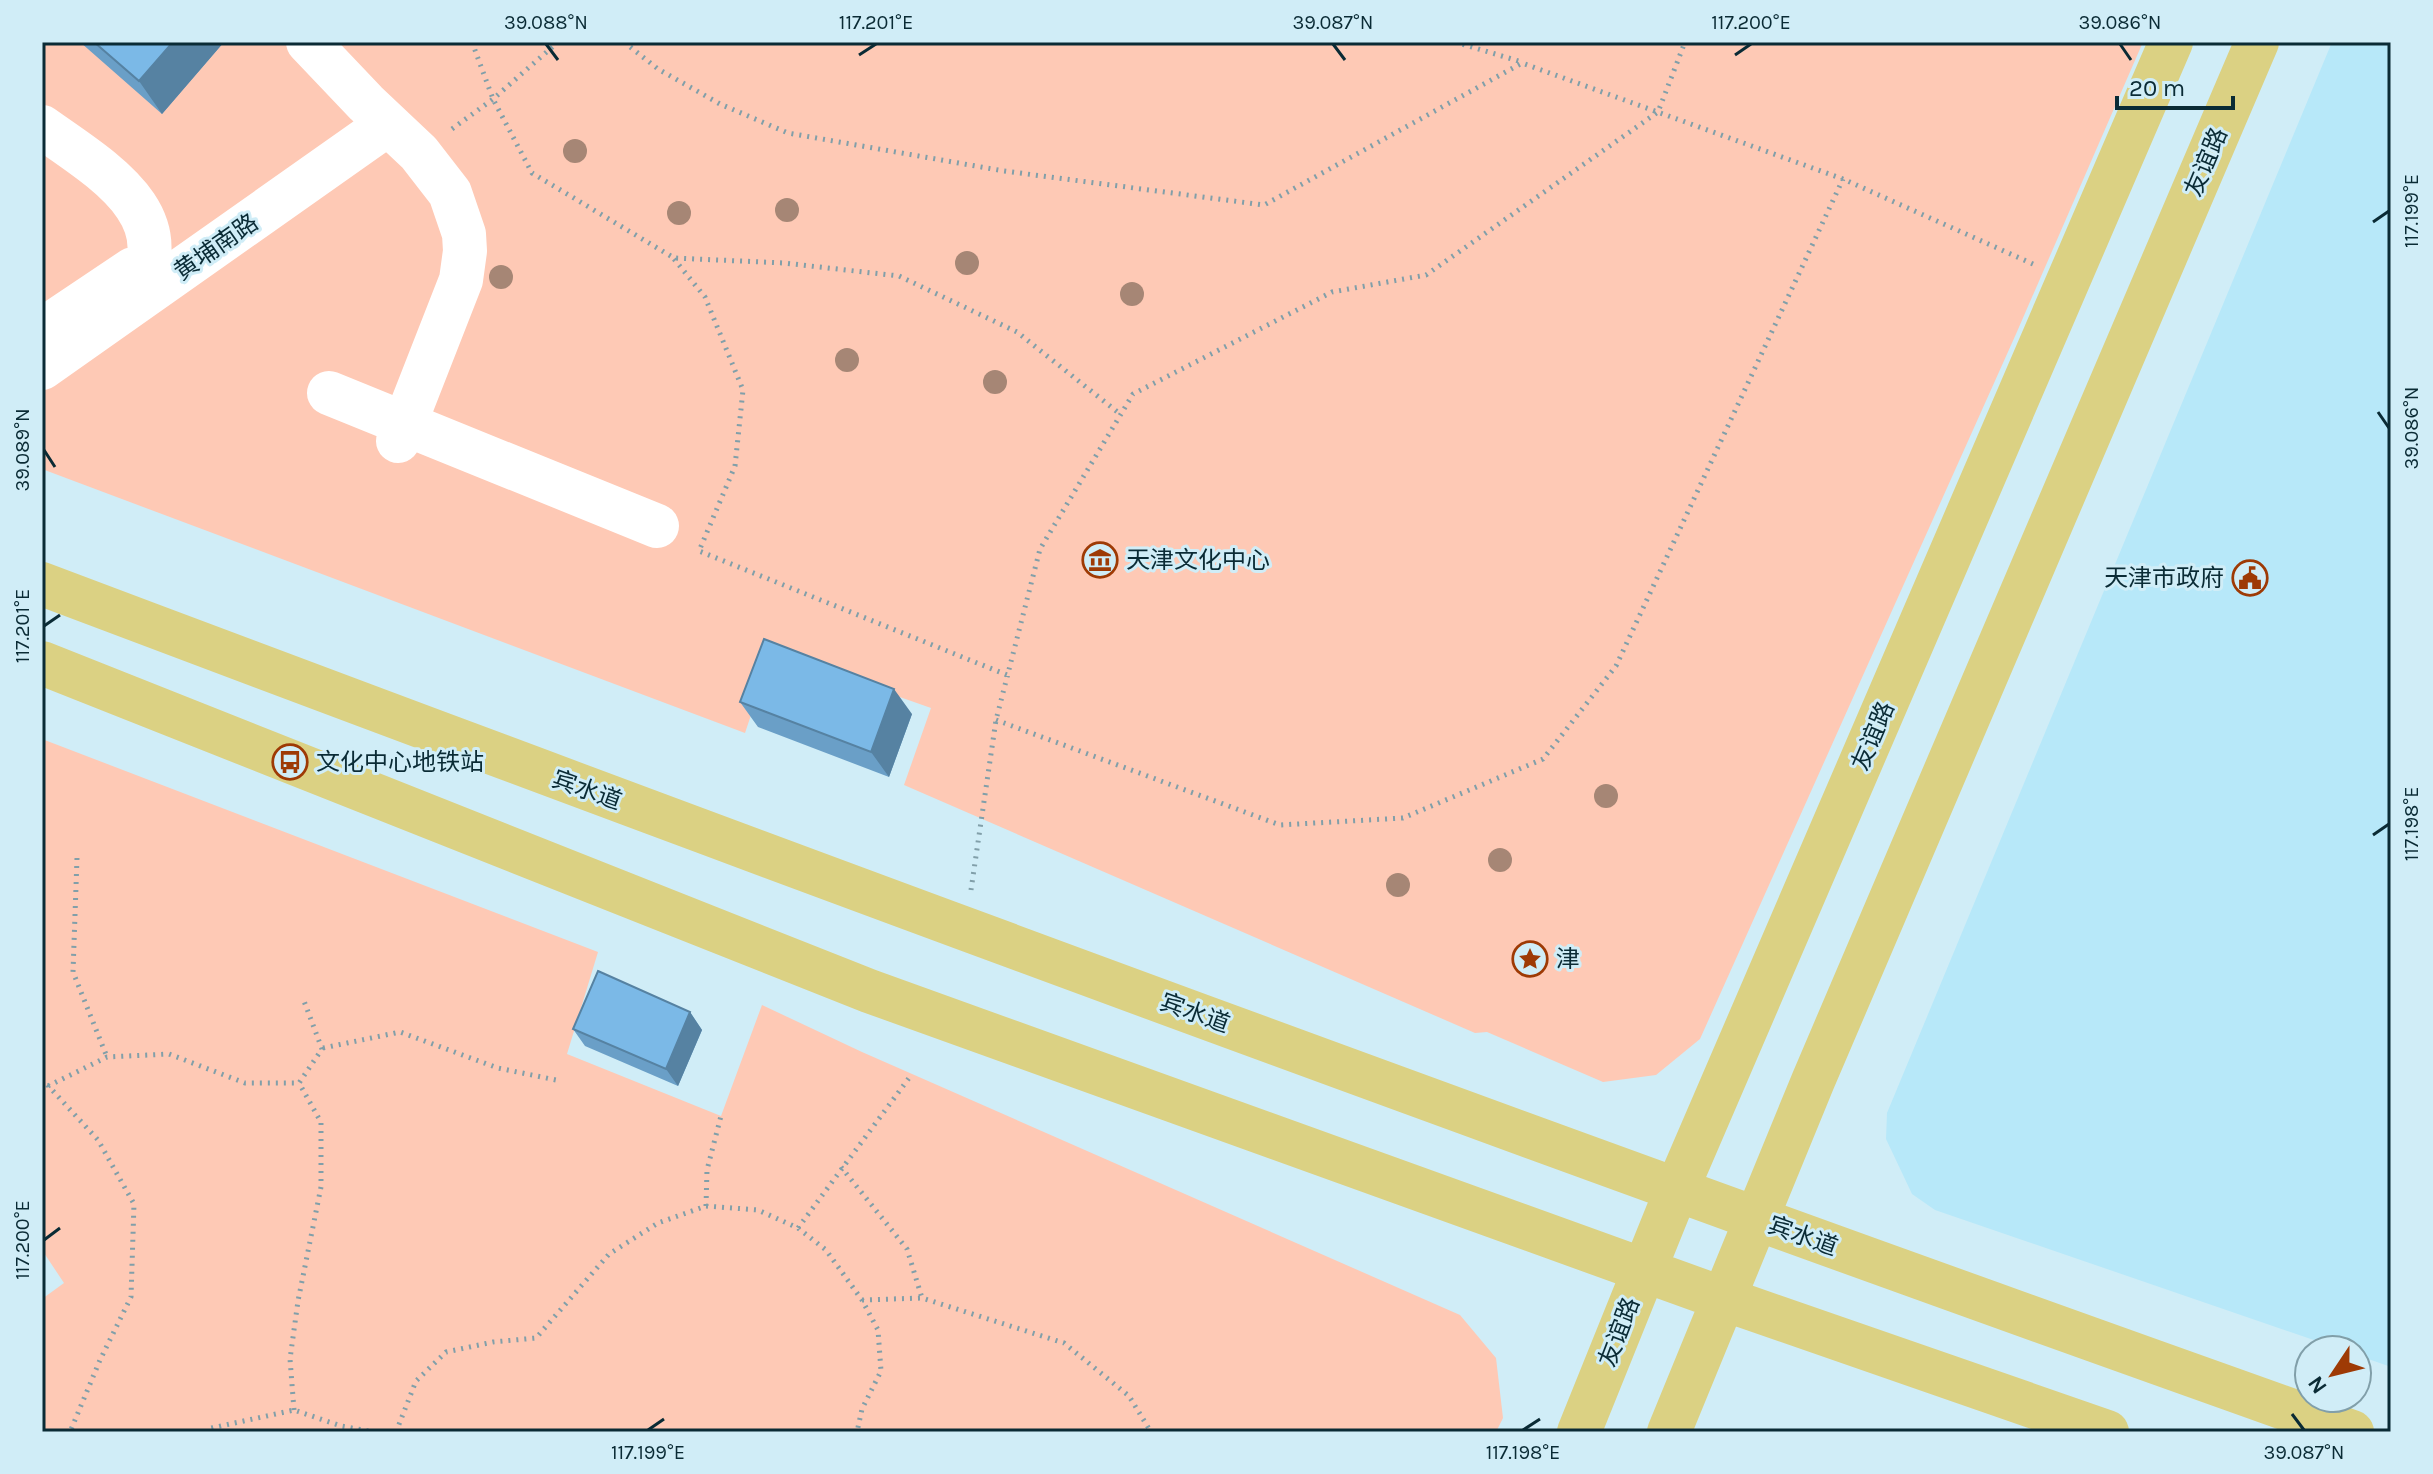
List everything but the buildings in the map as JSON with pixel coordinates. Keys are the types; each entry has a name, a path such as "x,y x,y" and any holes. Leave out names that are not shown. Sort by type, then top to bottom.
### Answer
{"main road":[{"name":"友谊路","path":"1579,1432 1677,1189 2171,42"},
{"name":"友谊路","path":"1669,1432 1755,1219 2257,42"},
{"name":"宾水道","path":"42,584 551,777 965,929 1755,1219 2352,1432"},
{"path":"42,663 869,991 1724,1299 2107,1432"}],"street":[{"path":"288,42 381,125 450,193 464,234 461,280 392,428"},
{"path":"308,42 381,125"},
{"name":"黄埔南路","path":"42,330 292,161 381,125"},
{"name":"黄埔南路","path":"42,368 381,125"},
{"path":"42,127 99,168 138,207 148,226 151,247 132,297 106,324"},
{"path":"326,401 653,535"}],"path":[{"path":"472,42 493,99 532,173 674,258 705,297 743,390 735,466 699,551 1007,675"},
{"path":"381,125 493,99 558,42"},
{"path":"624,42 671,76 720,104 788,133 1004,171 1264,205 1522,63"},
{"path":"1455,42 1522,63 1843,179 2071,280"},
{"path":"965,929 996,720 1040,549 1133,394 1332,292 1426,275 1658,112 1685,42"},
{"path":"996,720 1280,825 1403,818 1543,759 1616,666 1843,179"},
{"path":"674,258 784,263 899,276 1017,332 1120,414"},
{"path":"77,858 73,972 107,1057"},
{"path":"304,1001 322,1049"},
{"path":"299,1083 322,1049 400,1032 498,1068 556,1080"},
{"path":"48,1086 107,1057 169,1054 245,1083 299,1083"},
{"path":"798,1228 912,1074"},
{"path":"42,1079 98,1140 134,1204 131,1297 70,1432"},
{"path":"294,1410 290,1359 298,1301 321,1187 321,1122 299,1083"},
{"path":"706,1206 707,1170 721,1116"},
{"path":"841,1167 907,1249 922,1298"},
{"path":"396,1432 416,1381 446,1352 493,1342 536,1338 609,1254 658,1223 706,1206 758,1210 798,1228 826,1250 862,1300 878,1330 881,1371 862,1409 857,1432"},
{"path":"862,1300 922,1298 1064,1343 1129,1396 1151,1432"},
{"path":"205,1432 207,1429 294,1410 341,1426 374,1432"}],"shaded area":[{"name":"天津文化中心","path":"42,42 2143,42 2016,334 1700,1039 1656,1075 1603,1082 1487,1032 1475,1033 904,785 931,708 772,652 745,733 42,469"},
{"name":"天津市政府","path":"2332,42 2391,42 2391,1367 2373,1361 2373,1334 2296,1334 1935,1210 1912,1194 1886,1139 1887,1113"},
{"path":"42,739 598,952 567,1054 721,1116 762,1005 1460,1315 1496,1358 1503,1418 1496,1432 42,1432 42,1299 64,1283 42,1250"}],"place":[{"name":"天津文化中心","path":"1100,560"},
{"name":"天津市政府","path":"2250,578"},
{"name":"文化中心地铁站","path":"290,762"},
{"name":"津","path":"1530,959"}]}
